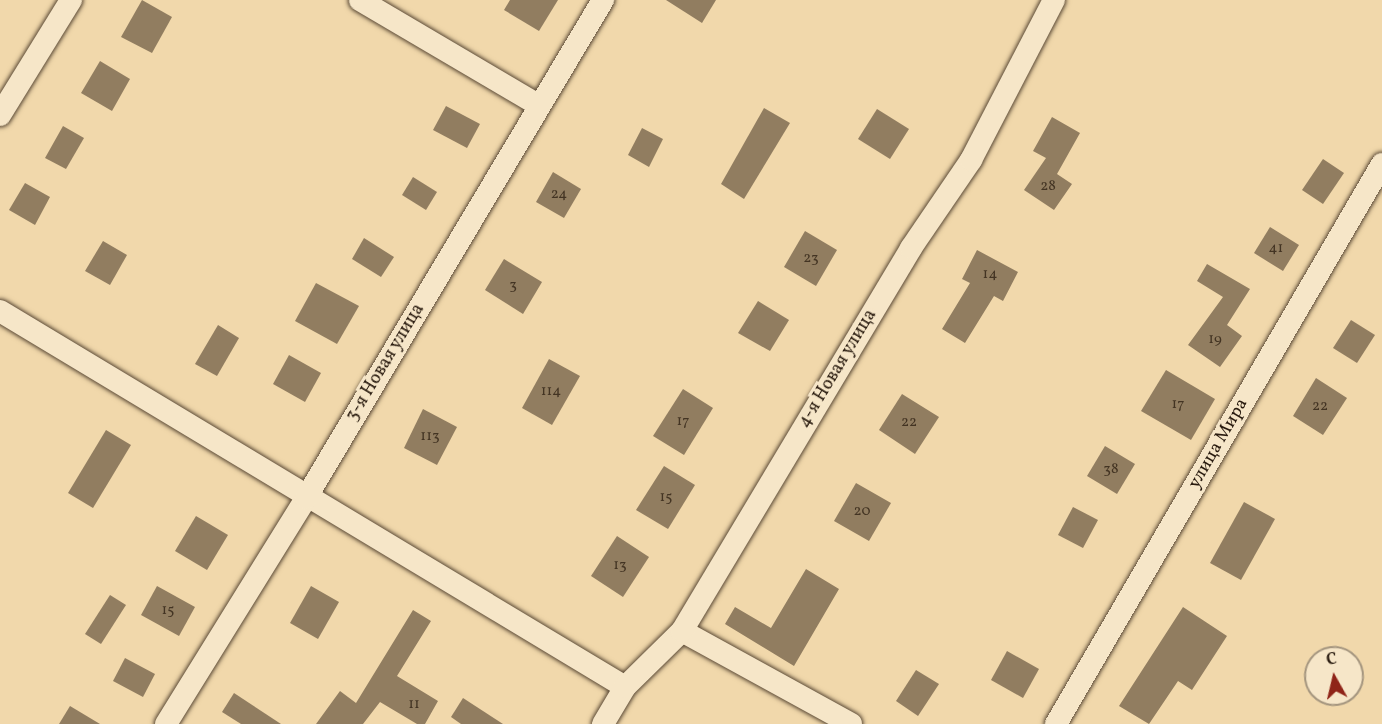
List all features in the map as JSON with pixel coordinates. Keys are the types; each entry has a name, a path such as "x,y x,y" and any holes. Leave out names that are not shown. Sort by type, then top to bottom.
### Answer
{"street":[{"path":"0,115 71,0"},
{"path":"360,0 538,105"},
{"name":"3-я Новая улица","path":"166,724 306,498 538,105 603,0"},
{"name":"4-я Новая улица","path":"603,724 625,687 682,631 911,248 971,160 1054,0"},
{"name":"улица Мира","path":"1056,724 1382,164"},
{"path":"0,311 306,498 625,687"},
{"path":"682,631 851,724"}],"building":[{"path":"142,0 172,17 152,53 121,37"},
{"path":"510,0 558,0 539,31 504,10"},
{"path":"666,0 716,0 702,23"},
{"path":"100,61 130,79 112,111 81,93"},
{"path":"446,106 480,124 467,148 433,130"},
{"path":"764,108 790,123 744,199 721,184"},
{"path":"877,109 909,129 890,159 858,139"},
{"path":"1052,117 1080,133 1057,174 1072,184 1054,210 1024,190 1046,158 1033,151"},
{"path":"63,126 84,138 66,169 45,158"},
{"path":"642,128 663,139 649,167 628,155"},
{"path":"1323,159 1344,173 1323,204 1302,190"},
{"path":"553,172 581,189 564,218 536,202"},
{"path":"413,177 437,192 426,210 402,195"},
{"path":"25,183 50,197 35,225 9,210"},
{"path":"1270,227 1299,245 1283,271 1254,253"},
{"path":"805,231 837,250 816,286 784,267"},
{"path":"364,238 394,257 381,277 352,259"},
{"path":"103,241 127,255 110,285 85,271"},
{"path":"977,250 1018,272 1003,301 994,296 965,343 942,329 970,283 962,279"},
{"path":"504,259 542,282 523,314 485,290"},
{"path":"1207,264 1250,289 1227,325 1242,336 1220,367 1188,345 1223,297 1197,281"},
{"path":"316,283 359,306 337,344 295,321"},
{"path":"758,301 789,320 770,351 738,333"},
{"path":"1351,320 1375,335 1357,363 1333,348"},
{"path":"218,325 239,338 217,376 195,364"},
{"path":"289,355 321,373 305,402 273,384"},
{"path":"549,359 580,376 552,425 522,408"},
{"path":"1166,370 1215,399 1191,440 1141,411"},
{"path":"1316,378 1347,398 1323,435 1293,416"},
{"path":"683,389 713,408 684,455 653,436"},
{"path":"902,394 939,417 915,454 879,430"},
{"path":"423,409 457,427 437,465 404,448"},
{"path":"106,430 131,445 93,508 68,493"},
{"path":"1105,446 1135,464 1117,494 1087,476"},
{"path":"664,466 695,485 668,529 636,510"},
{"path":"856,483 891,503 869,541 834,521"},
{"path":"1244,502 1275,519 1241,580 1210,563"},
{"path":"1073,507 1098,520 1083,548 1058,535"},
{"path":"196,516 228,535 207,570 175,551"},
{"path":"617,536 649,557 623,597 591,576"},
{"path":"806,569 839,589 794,666 725,624 735,607 771,628"},
{"path":"157,586 195,607 179,636 141,615"},
{"path":"311,586 339,602 318,639 290,623"},
{"path":"110,595 126,605 101,644 85,634"},
{"path":"1183,607 1227,636 1192,690 1178,681 1149,724 1119,706"},
{"path":"413,610 431,621 397,676 438,701 425,724 417,724 380,702 363,724 316,724 340,691 356,703"},
{"path":"1007,651 1039,669 1023,698 991,680"},
{"path":"125,658 155,674 143,697 113,681"},
{"path":"916,670 939,684 918,716 896,701"},
{"path":"234,693 281,724 241,724 222,712"},
{"path":"463,698 503,724 461,724 451,717"},
{"path":"70,706 100,724 59,724"}]}
